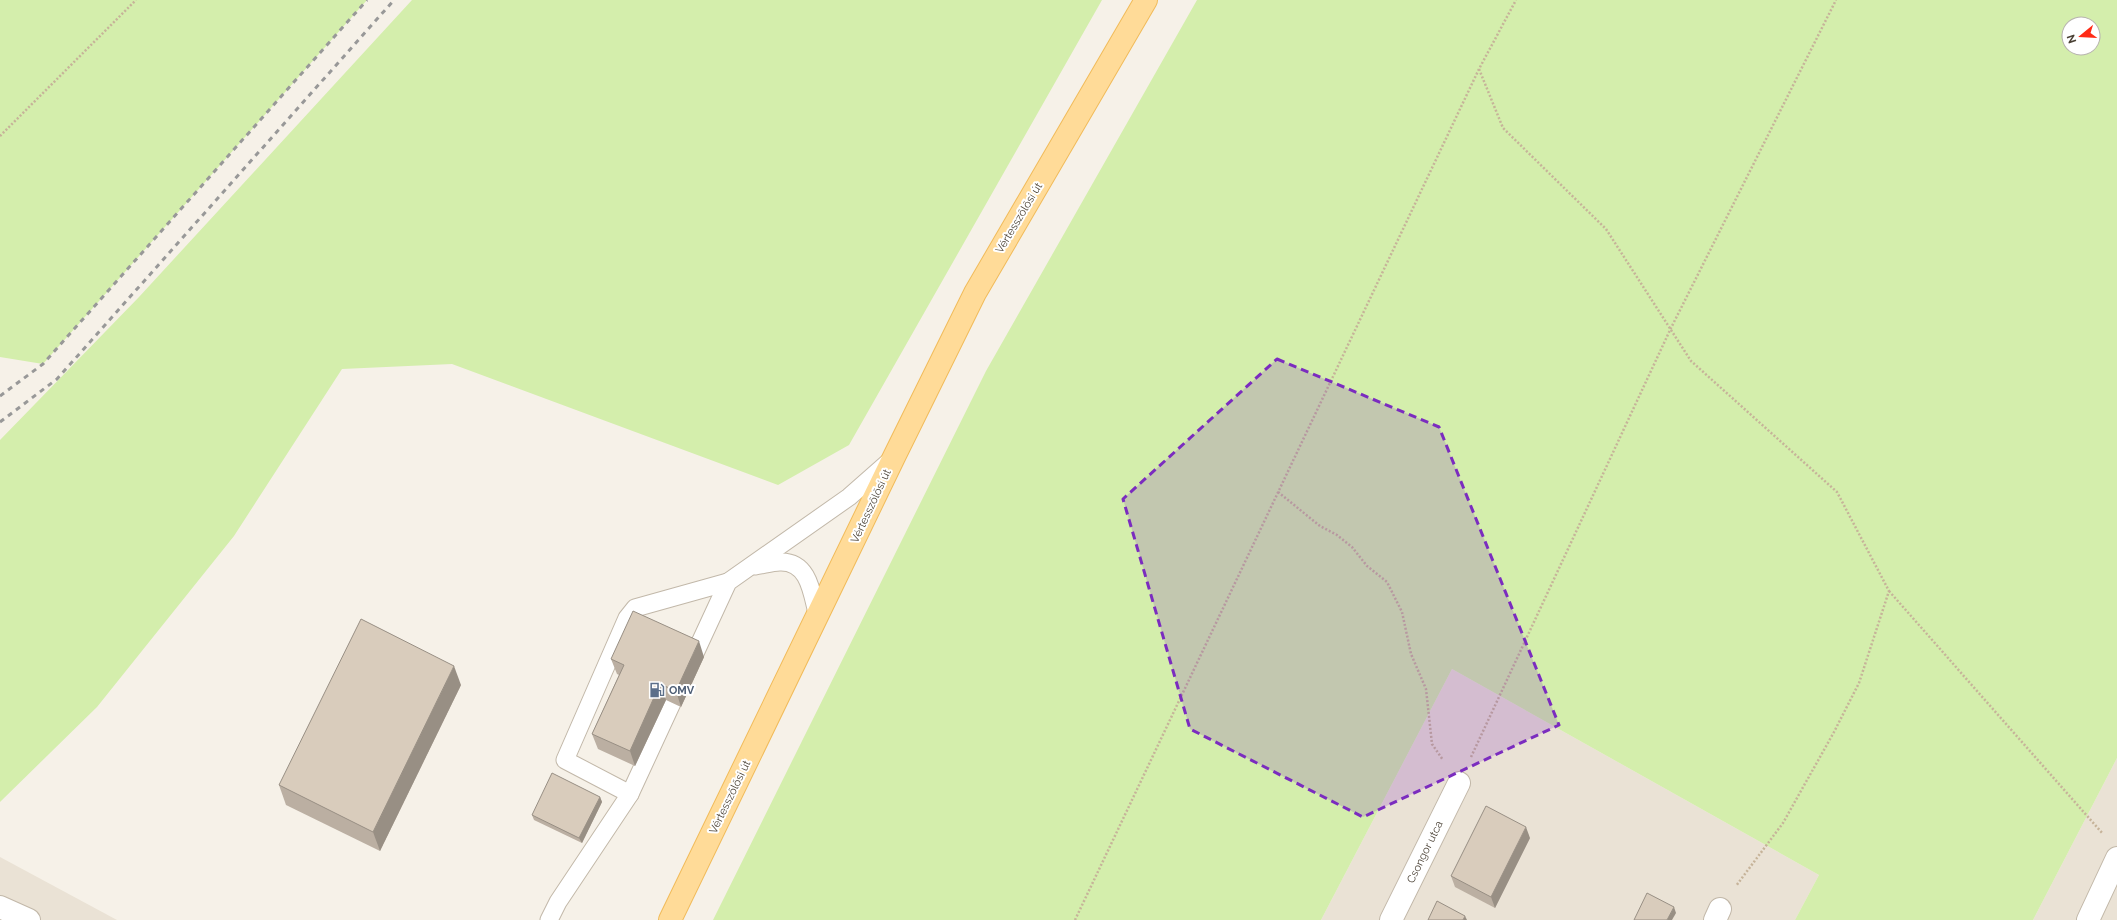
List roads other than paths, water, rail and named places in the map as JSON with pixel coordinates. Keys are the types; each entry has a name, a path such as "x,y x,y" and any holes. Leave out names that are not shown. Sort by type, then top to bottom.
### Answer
{"main road":[{"name":"Vértesszőlősi út","path":"670,920 818,617 894,457 976,293 1089,101 1146,0"}],"street":[{"name":"Csongor utca","path":"1391,920 1459,783"},
{"path":"2088,920 2117,858"},
{"path":"0,907 28,920"}],"lane":[{"path":"630,794 565,760 627,618 635,608 728,582 752,567 849,496 894,457"},
{"path":"752,567 781,562 799,566 809,580 818,617"},
{"path":"549,920 558,902 630,794 728,582"}],"railway":[{"path":"0,396 43,364 367,0"},
{"path":"0,422 57,379 394,0"}],"place":[{"name":"OMV","path":"657,690"}]}
